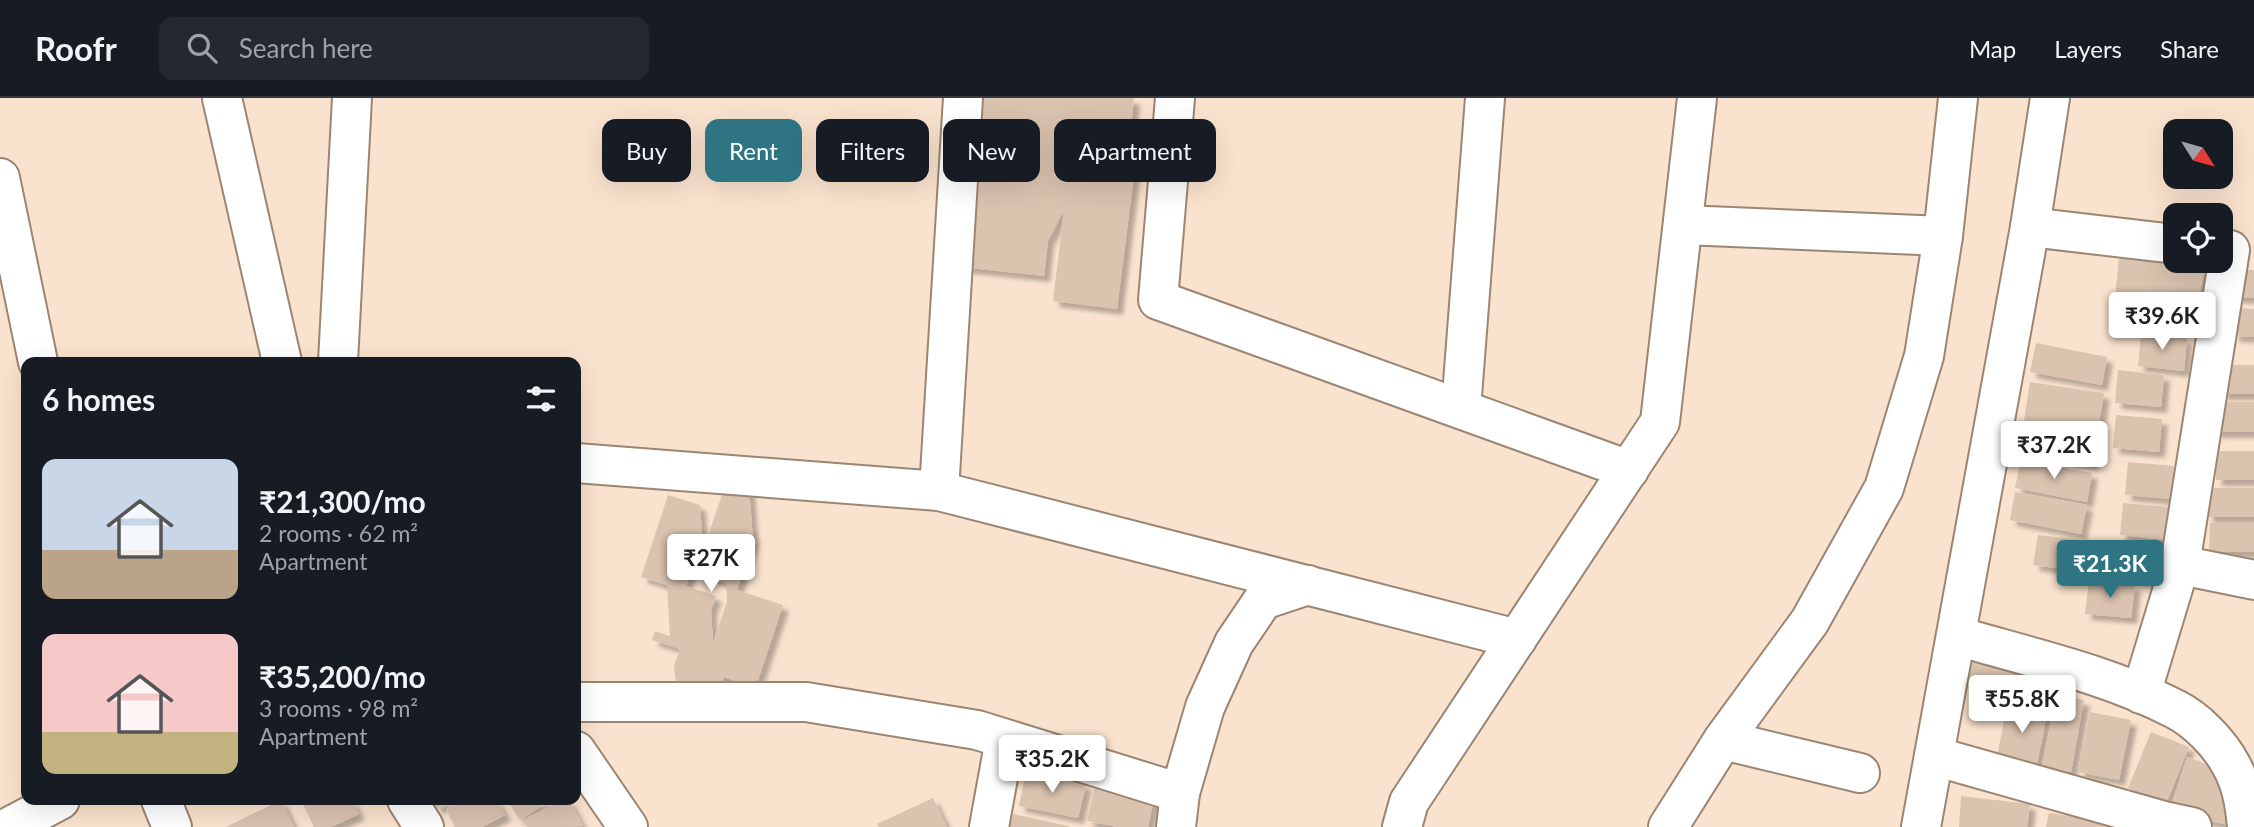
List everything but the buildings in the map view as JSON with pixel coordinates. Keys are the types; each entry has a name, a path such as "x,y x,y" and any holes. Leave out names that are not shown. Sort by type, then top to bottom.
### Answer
{"street":[{"path":"222,98 281,357"},
{"path":"338,357 352,98"},
{"path":"939,491 963,98"},
{"path":"1175,98 1158,300 1629,470"},
{"path":"1461,410 1485,98"},
{"path":"1402,827 1409,802 1660,422 1697,98"},
{"path":"1668,827 1723,740 1810,621 1884,488 1924,356 1943,236 1958,98"},
{"path":"1922,827 2030,227 2050,98"},
{"path":"0,178 37,357"},
{"path":"1683,225 1943,236"},
{"path":"2030,227 2163,243"},
{"path":"2141,694 2180,565 2235,250"},
{"path":"581,463 939,491 1517,639"},
{"path":"2180,565 2254,580"},
{"path":"581,702 806,702 977,730 1178,810 1205,707 1234,643 1263,600 1308,585"},
{"path":"1956,636 2109,681 2177,710 2210,736 2231,764 2244,794 2247,827"},
{"path":"989,827 1005,739"},
{"path":"1723,740 1860,773"},
{"path":"1934,756 2124,819 2192,827"},
{"path":"581,758 628,827"},
{"path":"9,827 51,805"},
{"path":"163,805 172,827"},
{"path":"410,805 424,827"}]}
